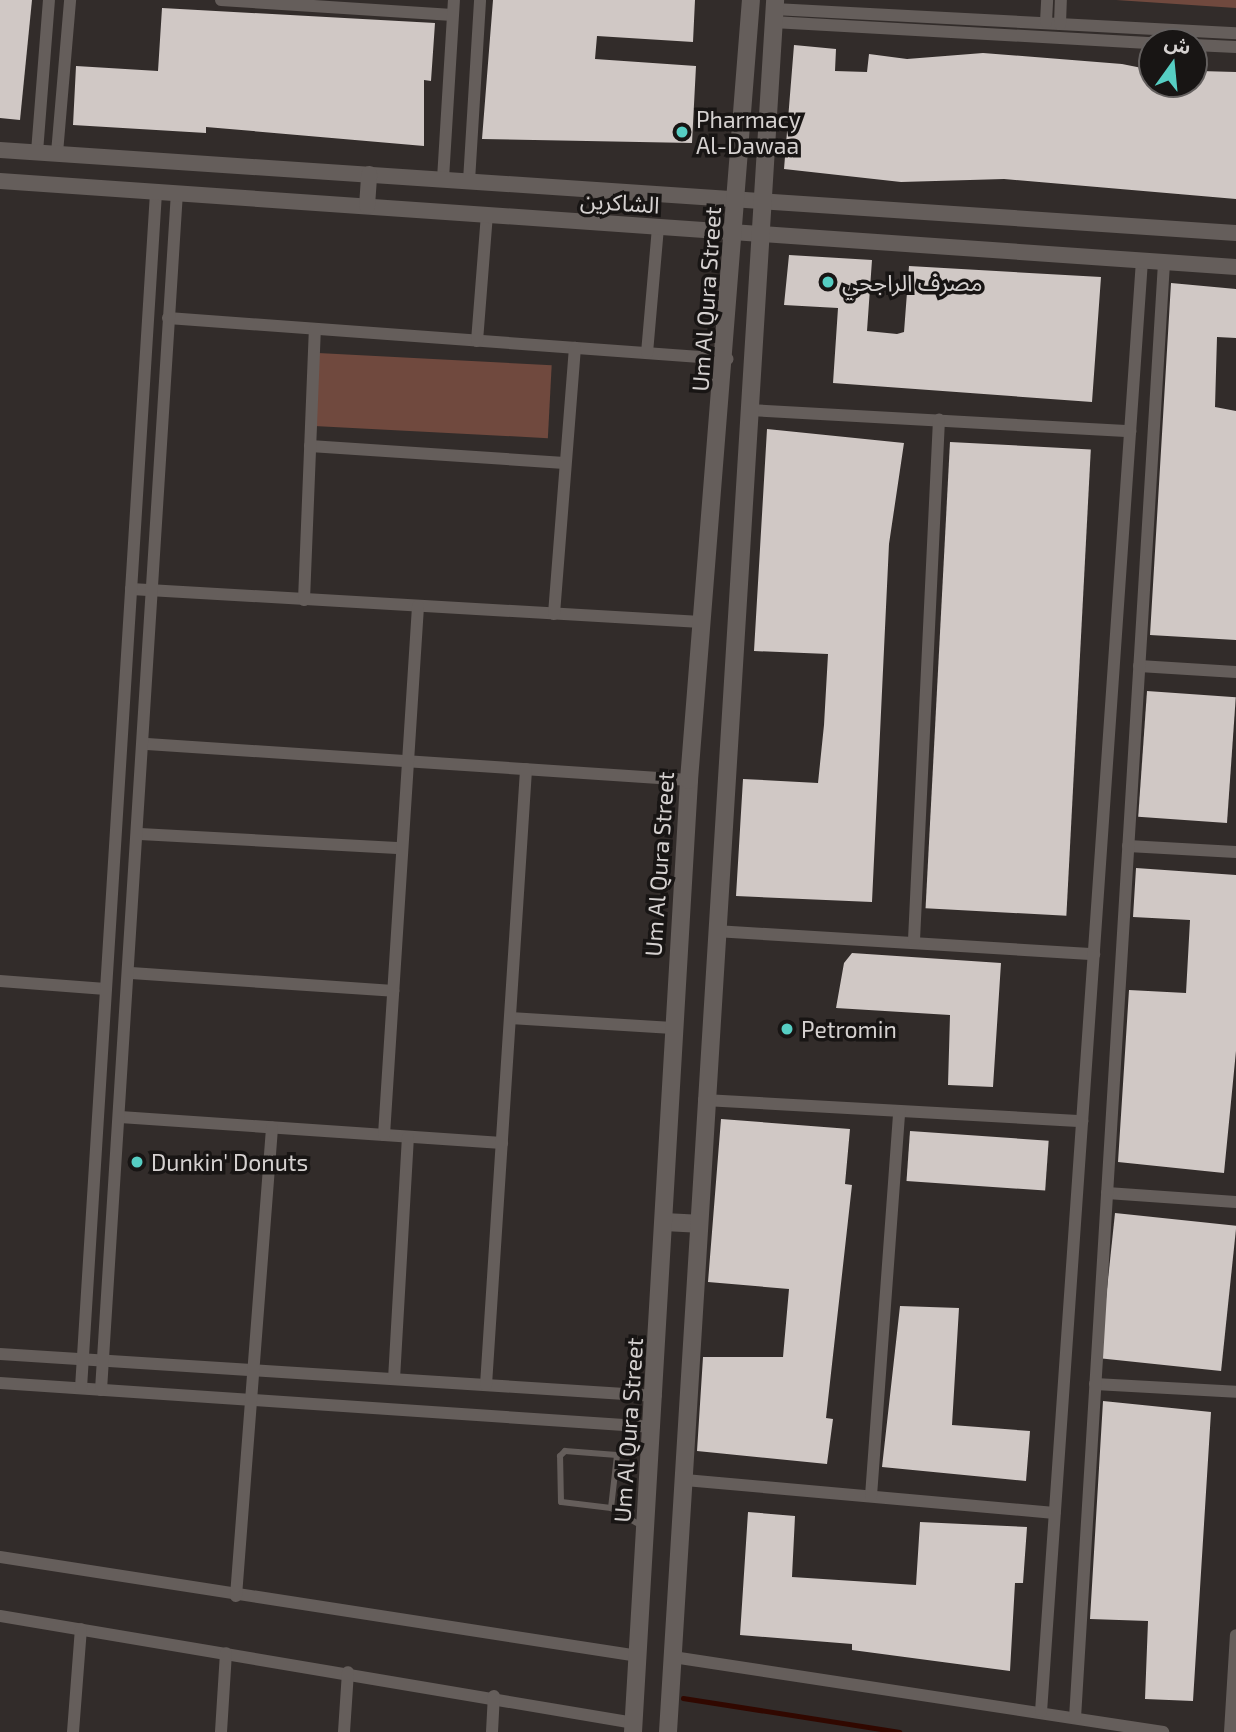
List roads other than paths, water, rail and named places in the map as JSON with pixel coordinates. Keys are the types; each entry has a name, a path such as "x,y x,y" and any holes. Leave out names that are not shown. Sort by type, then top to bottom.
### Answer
{"main road":[{"name":"Um Al Qura Street","path":"634,1727 656,1396 673,1028 689,780 701,622 727,359 751,0"},
{"name":"Um Al Qura Street","path":"671,1731 704,1100 749,410 758,199 774,10"},
{"path":"664,1222 698,1224"}],"street":[{"path":"37,152 50,0"},
{"path":"57,153 70,0"},
{"path":"221,0 453,15"},
{"path":"443,179 454,0"},
{"path":"469,181 480,0"},
{"path":"894,14 895,0"},
{"path":"1046,22 1047,0"},
{"path":"1060,24 1061,0"},
{"path":"774,10 1236,33"},
{"path":"774,10 1138,42"},
{"path":"1208,46 1236,47"},
{"name":"الشاكرين","path":"0,150 1236,233"},
{"path":"367,206 369,174"},
{"name":"الشاكرين","path":"0,181 1236,267"},
{"path":"81,1388 156,191"},
{"path":"101,1390 147,744 168,318 177,192"},
{"path":"477,341 487,215"},
{"path":"647,353 657,227"},
{"path":"1041,1712 1142,261"},
{"path":"1075,1718 1164,262"},
{"path":"168,318 727,359"},
{"path":"304,600 315,329"},
{"path":"554,614 575,348"},
{"path":"749,410 1130,431"},
{"path":"914,940 939,420"},
{"path":"310,446 564,463"},
{"path":"131,589 701,622"},
{"path":"384,1135 418,607"},
{"path":"1139,666 1236,672"},
{"path":"147,744 689,780"},
{"path":"486,1385 526,769"},
{"path":"140,834 402,848"},
{"path":"1128,846 1236,852"},
{"path":"715,931 914,940 1094,954"},
{"path":"131,973 393,991"},
{"path":"0,981 106,989"},
{"path":"510,1018 673,1028"},
{"path":"704,1100 1082,1121"},
{"path":"871,1496 899,1111"},
{"path":"120,1117 502,1143"},
{"path":"236,1595 272,1127"},
{"path":"394,1379 408,1137"},
{"path":"1107,1193 1236,1202"},
{"path":"0,1354 656,1396"},
{"path":"0,1383 251,1400 653,1434"},
{"path":"1095,1384 1236,1392"},
{"path":"685,1480 1055,1513"},
{"path":"0,1557 638,1659"},
{"path":"0,1616 494,1696 634,1727"},
{"path":"73,1732 81,1629"},
{"path":"1230,1732 1236,1635"},
{"path":"221,1732 226,1653"},
{"path":"673,1663 1041,1712 1163,1732"},
{"path":"344,1732 348,1672"},
{"path":"492,1732 494,1696"}],"lane":[{"path":"647,1529 611,1508 561,1502 561,1456 565,1451 617,1455 653,1434"},
{"path":"611,1508 617,1455"}],"waterway":[{"path":"683,1698 899,1732"}],"place":[{"name":"Pharmacy Al-Dawaa","path":"682,132"},
{"name":"مصرف الراجحي","path":"828,282"},
{"name":"Petromin","path":"787,1029"},
{"name":"Dunkin' Donuts","path":"137,1162"}]}
